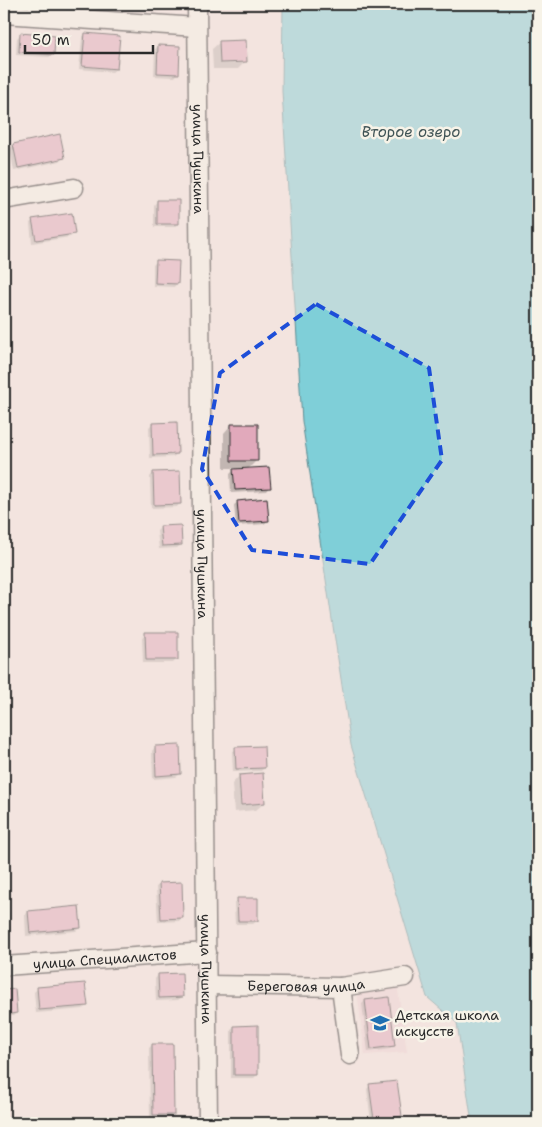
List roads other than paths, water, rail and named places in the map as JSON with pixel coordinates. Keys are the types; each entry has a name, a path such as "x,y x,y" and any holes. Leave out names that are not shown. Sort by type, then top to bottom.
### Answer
{"street":[{"name":"улица Пушкина","path":"197,4 208,1123"},
{"path":"4,14 197,27"},
{"path":"4,200 74,188"},
{"name":"улица Специалистов","path":"4,966 207,952"},
{"name":"Береговая улица","path":"206,985 341,987 405,977"},
{"path":"341,987 350,1055"}],"water":[{"name":"Второе озеро","path":"283,4 538,4 538,1123 472,1123 457,1023 427,997 351,745 302,421 282,91"}],"place":[{"name":"Детская школа искусств","path":"380,1023"}]}
